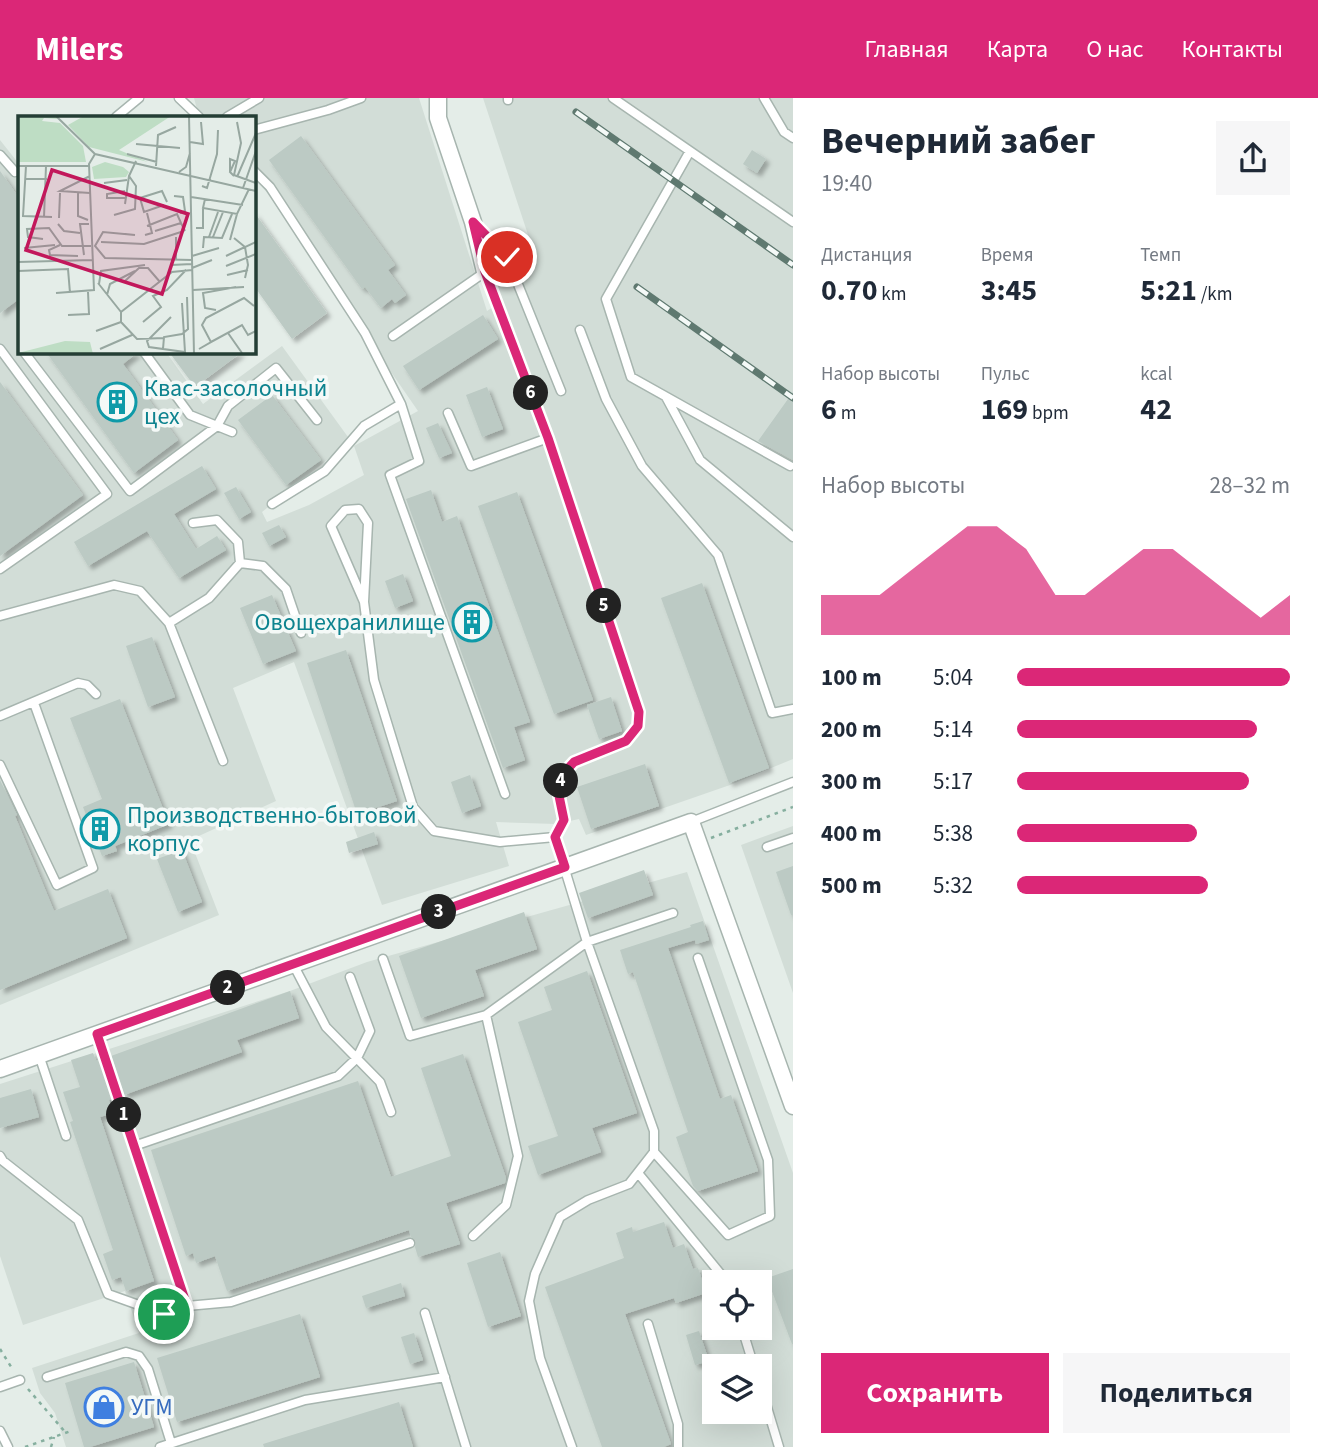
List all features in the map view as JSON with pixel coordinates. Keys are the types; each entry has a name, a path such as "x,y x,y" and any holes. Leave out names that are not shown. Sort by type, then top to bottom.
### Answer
{"street":[{"path":"438,98 438,118 473,222 485,272"},
{"path":"0,1069 691,822 793,1106"}],"lane":[{"path":"117,116 139,98"},
{"path":"178,98 198,116"},
{"path":"229,116 259,98"},
{"path":"256,129 361,98"},
{"path":"613,98 793,222"},
{"path":"764,98 784,132 793,138"},
{"path":"690,151 606,299 631,377 790,466"},
{"path":"0,155 15,172"},
{"path":"256,173 270,187 365,333 401,404 419,461 390,475 505,794"},
{"path":"473,222 507,257 561,391"},
{"path":"393,335 485,272 548,438 639,712 638,726 626,741 574,762 562,775 558,791 564,820 555,837 587,942 654,1131 654,1152 629,1184 588,1200 560,1217 533,1283 529,1301 540,1358 572,1447"},
{"path":"580,330 606,399 642,466 718,555 772,713 793,709"},
{"path":"0,349 107,494 0,569"},
{"path":"26,354 130,491 217,426 228,406 276,368 317,420"},
{"path":"145,354 190,415 232,432"},
{"path":"666,397 700,460 793,537"},
{"path":"272,504 326,471 364,426 401,404"},
{"path":"448,413 471,466 548,438"},
{"path":"365,602 331,526 345,510 359,509 368,523 365,602 374,680 413,807 434,831 500,842 555,837"},
{"path":"193,523 216,520 237,542 240,564"},
{"path":"169,623 209,598 240,564"},
{"path":"240,564 263,566 286,589 301,634"},
{"path":"0,616 114,585 140,591 169,623 223,761"},
{"path":"0,716 78,683 87,685 96,694"},
{"path":"0,765 57,885 93,868 34,703"},
{"path":"691,822 793,782"},
{"path":"767,847 793,838"},
{"path":"383,959 410,1036 486,1015 587,942 673,913"},
{"path":"654,1152 729,1235 770,1216 768,1160 698,958"},
{"path":"293,964 326,1027 380,1082 391,1112"},
{"path":"134,1146 338,1076 357,1058 370,1031 350,977"},
{"path":"473,1236 506,1205 518,1156 486,1015"},
{"path":"97,1034 187,1306"},
{"path":"39,1055 66,1136"},
{"path":"0,1156 2,1161 78,1220 108,1294 164,1314 187,1306 230,1302 410,1243"},
{"path":"638,1172 717,1270"},
{"path":"425,1313 466,1447"},
{"path":"648,1324 678,1423 678,1447"},
{"path":"47,1377 126,1352 139,1356 148,1369 171,1443"},
{"path":"160,1447 305,1400 444,1377"},
{"path":"0,1387 20,1380"},
{"path":"772,1424 779,1447"},
{"path":"0,1431 8,1447"}],"path":[{"path":"698,843 793,807"},
{"path":"0,1349 20,1380 66,1433"},
{"path":"25,1447 71,1431"},
{"path":"51,1447 54,1437"}],"shaded area":[{"path":"194,98 419,98 487,311 502,301 495,278 536,259 483,98 793,98 793,759 730,785 586,835 579,819 556,824 496,822 509,866 382,905 294,662 233,688 276,801 190,840 219,915 0,1005 0,140 18,163 18,354 167,354 203,404 282,346 348,437 343,447 262,512 267,522 309,505 364,475 354,446 418,411 256,177 256,116 199,116"},
{"path":"793,826 793,993 741,845"},
{"path":"687,872 793,1173 793,1447 66,1447 55,1413 40,1393 32,1368 139,1333 125,1291 23,1325 0,1256 0,1084 290,991 367,962"}],"building":[{"path":"301,136 395,265 388,270 406,295 395,303 392,299 381,308 365,287 362,289 269,160"},
{"path":"752,150 766,159 757,173 743,164"},
{"path":"0,171 18,197 18,300 0,313"},
{"path":"256,215 327,313 292,339 256,289"},
{"path":"483,315 498,339 419,390 403,366"},
{"name":"Квас-засолочный цех","path":"47,354 136,354 123,364 178,440 134,473"},
{"path":"170,354 239,354 195,387"},
{"path":"0,382 83,495 0,556"},
{"path":"487,387 503,429 482,437 466,395"},
{"path":"793,392 793,460 758,441"},
{"name":"Квас-засолочный цех","path":"272,395 321,460 286,485 238,420"},
{"path":"438,423 452,453 439,458 426,428"},
{"path":"202,466 216,489 174,514 196,549 217,536 226,550 179,578 147,531 88,566 74,542"},
{"path":"236,487 251,512 239,519 224,493"},
{"name":"Овощехранилище","path":"431,490 442,522 457,516 530,722 514,727 525,760 503,768 406,499"},
{"name":"Овощехранилище","path":"517,492 593,700 554,714 478,506"},
{"path":"279,525 286,537 269,546 262,533"},
{"path":"403,574 413,601 395,608 385,581"},
{"path":"702,583 769,768 729,783 661,598"},
{"path":"272,595 296,651 263,664 240,608"},
{"path":"152,637 175,697 148,707 126,646"},
{"path":"346,650 397,801 357,814 307,663"},
{"path":"611,697 622,731 599,739 587,705"},
{"path":"120,699 169,824 115,846 117,851 102,856 83,807 102,799 70,718"},
{"path":"645,764 659,806 591,829 577,787"},
{"path":"470,775 481,806 462,813 451,782"},
{"path":"0,780 17,815 15,816 54,911 108,889 127,938 0,990"},
{"path":"374,832 378,844 349,853 346,842"},
{"path":"182,850 202,902 178,912 157,859"},
{"path":"793,866 793,915 791,915 776,872"},
{"path":"644,870 653,895 588,918 579,893"},
{"path":"524,912 537,949 475,970 484,996 421,1018 399,956"},
{"path":"703,921 709,940 696,944 695,940 668,948 720,1099 731,1095 758,1171 698,1191 693,1186 676,1137 688,1132 633,972 628,974 620,950"},
{"path":"587,971 637,1113 592,1128 601,1152 538,1175 528,1146 558,1136 518,1022 552,1010 544,987"},
{"path":"290,991 299,1018 237,1040 242,1052 124,1095 111,1056"},
{"path":"93,1053 96,1061 98,1060 111,1099 109,1100 113,1113 100,1117 154,1281 126,1291 121,1277 112,1280 103,1254 113,1250 70,1122 73,1121 63,1092 80,1087 71,1060"},
{"path":"463,1054 506,1178 505,1183 446,1203 460,1244 418,1257 416,1240 411,1237 409,1230 227,1291 215,1256 196,1263 193,1253 186,1256 151,1150 358,1081 391,1177 451,1156 421,1068"},
{"path":"31,1089 39,1117 0,1128 0,1098"},
{"path":"664,1222 673,1248 684,1244 693,1269 698,1268 702,1294 676,1303 674,1298 625,1314 671,1444 664,1447 602,1447 545,1287 624,1258 616,1233 632,1227 633,1232"},
{"path":"500,1252 521,1316 488,1327 467,1263"},
{"path":"793,1269 793,1344 772,1291 772,1276"},
{"path":"401,1283 405,1296 366,1308 362,1296"},
{"path":"300,1314 320,1377 177,1422 157,1358"},
{"path":"699,1331 707,1354 702,1354 702,1363 695,1365 686,1335"},
{"path":"414,1333 423,1360 410,1364 401,1337"},
{"path":"134,1362 154,1427 84,1447 65,1383"},
{"path":"399,1402 413,1447 264,1447 263,1444"}],"railway":[{"path":"576,112 793,265"},
{"path":"637,287 793,398"}],"place":[{"name":"Квас-засолочный цех","path":"117,402"},
{"name":"Овощехранилище","path":"472,622"},
{"name":"Производственно-бытовой корпус","path":"100,829"},
{"name":"УГМ","path":"104,1407"}],"route":[{"path":"164,1314 187,1306 97,1034 565,867 555,837 564,820 558,791 562,775 574,762 626,741 638,726 639,712 548,438 485,272 473,222 507,257"}]}
